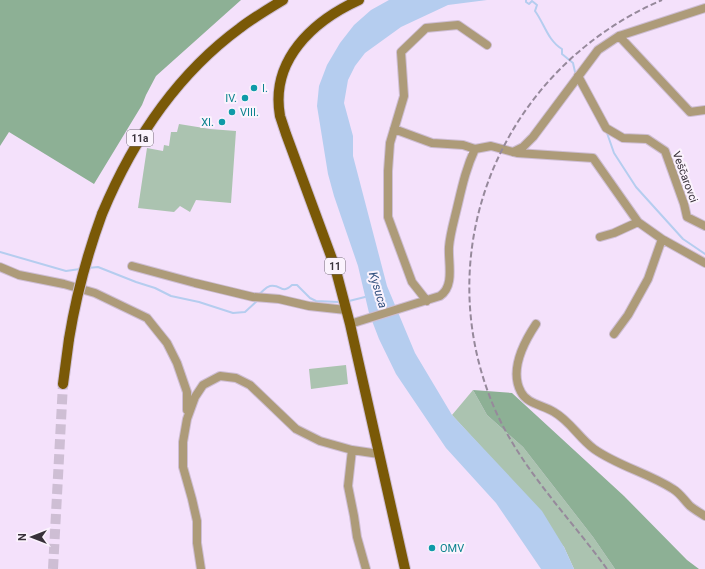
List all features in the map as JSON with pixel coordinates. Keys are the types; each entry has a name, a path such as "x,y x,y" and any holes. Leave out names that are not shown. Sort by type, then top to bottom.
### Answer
{"main road":[{"name":"11a","path":"63,384 69,339 82,273 102,214 114,186 136,144 162,106 191,72 239,29 283,0"},
{"name":"11","path":"359,0 337,11 323,21 298,45 286,67 282,79 279,105 280,116 286,134 335,267 350,324 404,569"}],"street":[{"path":"509,152 517,151 527,144 598,50 619,36 705,8"},
{"path":"427,301 412,282 388,217 388,170 390,143 404,96 401,52 426,28 458,25 487,45"},
{"path":"619,36 690,112 705,110"},
{"name":"Veščarovci","path":"578,76 606,128 623,138 648,139 665,151 684,204 687,217 705,226"},
{"path":"394,129 432,143 463,145 475,149 491,146 517,153 593,158 638,222 662,239 705,263"},
{"path":"350,324 427,301 446,292 449,284 449,247 451,234 467,166 475,149"},
{"path":"600,237 614,233 638,222"},
{"path":"614,334 628,315 648,279 662,239"},
{"path":"132,266 253,297 279,299 309,306 346,310"},
{"path":"0,267 18,275 64,284 95,293 146,318 167,343 177,363 188,392 187,419 183,442 183,467 197,521 197,543 201,569"},
{"path":"536,324 528,336 518,363 518,384 525,398 562,418 583,439 606,456 673,489 690,505 705,516"},
{"path":"187,419 195,397 203,385 220,376 236,378 250,385 296,428 320,441 352,450 379,454"},
{"path":"352,450 348,486 357,537 366,569"}],"green space":[{"path":"0,0 241,0 156,76 142,105 94,184 9,132 0,146"},
{"path":"179,124 236,131 231,203 196,200 190,212 180,206 174,212 138,208 147,148 163,151 164,145 169,146 171,132 177,132"},
{"path":"346,365 348,384 311,389 309,369"},
{"path":"473,390 487,415 523,447 593,537 615,569 574,569 564,547 485,451 452,415"},
{"path":"473,390 512,393 624,496 687,560 699,569 615,569 593,537 523,447 487,415"}],"water":[{"name":"Kysuca","path":"389,0 487,0 448,5 401,27 365,53 355,66 348,80 344,103 353,136 353,156 387,286 415,353 452,415 542,511 564,547 574,569 541,569 496,503 446,448 396,374 379,339 369,313 358,266 328,174 317,106 319,86 327,65 340,43 354,25 371,10"}],"waterway":[{"path":"526,0 529,4 532,1 537,5 535,11 553,41 562,49 562,54 573,63 575,72"},
{"path":"607,133 614,153 636,187 683,239 705,254"},
{"path":"0,252 66,271 80,269"},
{"path":"88,268 98,267 155,288 171,296 199,302 233,313 245,312 257,301"},
{"path":"259,294 270,286 277,286 286,289 292,285 297,285 310,298 316,301 338,302"},
{"path":"349,301 365,297"}],"tunnel":[{"path":"53,569 63,384"}],"railway":[{"path":"607,569 520,456 497,414 477,353 469,291 475,230 492,172 520,119 558,71 606,31 662,0"}],"place":[{"name":"I.","path":"254,88"},
{"name":"IV.","path":"245,98"},
{"name":"VIII.","path":"232,112"},
{"name":"XI.","path":"222,122"},
{"name":"OMV","path":"432,548"}]}
